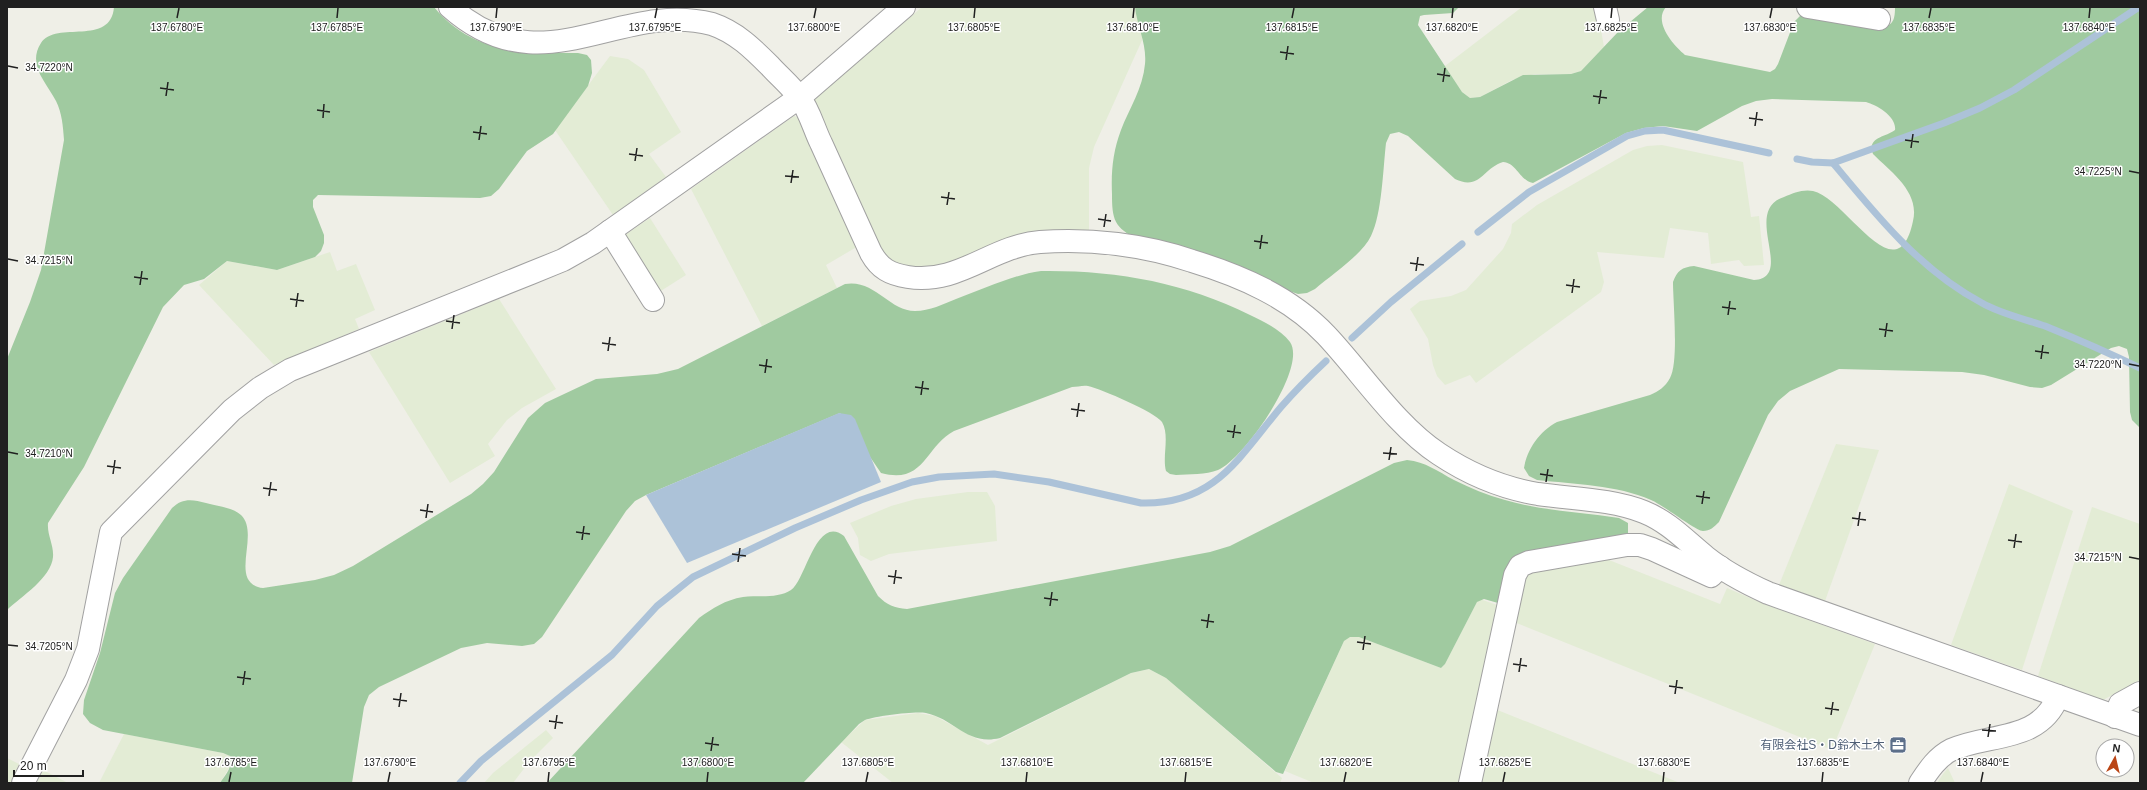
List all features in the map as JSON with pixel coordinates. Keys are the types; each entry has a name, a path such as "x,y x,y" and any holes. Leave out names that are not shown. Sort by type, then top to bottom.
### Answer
{"street":[{"path":"450,7 471,23 494,34 520,40 546,41 652,16 693,18 719,27 748,45 800,97 871,253 877,264 887,272 917,278 935,278 969,268 1014,247 1051,241 1125,246 1182,258 1219,269 1278,296 1302,313 1324,333 1415,435 1436,452 1459,467 1483,478 1509,487 1535,493 1626,506 1646,513 1665,522 1735,578 1768,593 2140,725"},
{"path":"23,783 76,680 88,649 111,532 232,410 260,388 290,370 563,260 610,231 800,97 904,7"},
{"path":"1808,7 1844,10 1879,20"},
{"path":"610,231 653,300"},
{"path":"1470,783 1516,574 1520,566 1529,562 1627,545 1640,545 1712,576 1720,567"},
{"path":"2115,717 2120,704 2140,693"},
{"path":"1920,783 1941,756 1951,750 2017,734 2042,719 2053,708 2058,696"}],"green space":[{"path":"114,7 434,7 449,23 466,34 482,42 500,48 518,51 578,53 587,55 591,60 592,73 588,86 553,134 527,151 499,189 491,196 480,198 318,195 313,200 313,207 324,235 324,243 321,251 315,257 277,270 227,261 204,279 184,285 163,307 84,467 48,523 48,532 53,557 51,565 42,579 7,610 7,359 41,270 64,140 60,110 37,66 37,51 41,43 48,36 58,33 94,30 103,26 111,19"},
{"path":"922,7 1135,7 1143,38 1094,147 1089,168 1089,235 917,271 883,259 814,100"},
{"path":"1135,7 1459,7 1453,13 1420,16 1418,25 1462,92 1470,98 1480,97 1523,75 1571,74 1581,71 1618,32 1648,7 1666,7 1662,19 1663,26 1670,39 1685,55 1770,72 1775,69 1778,64 1794,22 1802,14 1881,27 1889,25 1893,21 1895,7 2140,7 2140,428 2132,420 2130,412 2129,357 2127,349 2119,346 2111,348 2051,385 2042,388 2030,387 1984,375 1962,372 1839,369 1790,391 1778,401 1768,415 1719,522 1708,530 1699,530 1651,500 1638,495 1610,488 1537,480 1529,476 1524,468 1531,447 1545,430 1557,422 1650,395 1666,384 1673,370 1675,346 1673,282 1680,270 1686,267 1694,266 1754,280 1766,276 1770,268 1771,256 1767,229 1767,215 1772,204 1794,193 1813,191 1826,197 1869,237 1883,247 1895,249 1905,242 1913,221 1914,211 1912,201 1902,183 1873,154 1872,148 1874,141 1895,130 1895,125 1890,116 1881,109 1866,102 1772,99 1756,101 1742,106 1697,131 1663,126 1644,128 1626,133 1533,183 1524,179 1512,165 1503,162 1496,165 1476,180 1463,182 1455,179 1408,136 1399,132 1390,134 1386,143 1382,191 1378,216 1375,227 1367,243 1354,257 1315,289 1307,293 1298,294 1138,239 1124,231 1116,222 1112,203 1114,153 1121,130 1142,81 1145,64 1145,49"},
{"path":"1522,7 1597,7 1604,47 1581,71 1571,74 1535,74 1512,80 1480,97 1470,98 1462,92 1445,66"},
{"path":"610,56 628,59 644,70 681,132 649,154 666,177 613,215 555,130"},
{"path":"794,116 802,118 860,245 826,265 837,288 762,326 691,189"},
{"path":"1662,145 1743,162 1751,217 1759,216 1764,265 1744,266 1739,260 1711,264 1708,233 1670,228 1664,258 1597,252 1604,282 1601,292 1476,383 1470,375 1445,385 1437,376 1433,365 1428,339 1410,309 1420,301 1451,296 1466,290 1503,249 1511,233 1512,224 1537,205 1633,150 1647,146"},
{"path":"650,218 686,275 656,294 622,237"},
{"path":"330,252 337,271 356,264 375,310 355,319 359,329 274,365 199,285 227,261 277,270"},
{"path":"1041,271 1068,271 1122,276 1174,286 1225,304 1272,326 1290,342 1293,355 1290,372 1282,391 1257,432 1229,463 1218,470 1203,474 1170,474 1166,471 1165,465 1166,440 1162,422 1127,401 1104,391 1088,386 1072,387 954,431 944,438 916,469 907,474 896,475 881,473 840,413 635,501 626,511 542,637 534,644 522,646 487,643 461,648 379,687 369,695 364,707 352,783 220,783 230,767 230,756 223,753 103,730 90,723 83,714 84,700 100,653 115,593 123,578 172,508 180,502 192,500 229,508 241,515 246,523 248,534 245,568 247,577 253,584 263,588 315,580 334,575 353,566 471,494 494,472 528,418 545,403 596,379 657,374 678,369 845,284 865,286 897,306 906,310 921,311 936,307 1009,279"},
{"path":"499,299 556,389 522,408 507,420 488,444 495,456 450,483 369,352"},
{"path":"1836,444 1879,450 1825,601 1779,585"},
{"path":"1407,460 1426,465 1466,486 1485,494 1519,504 1619,518 1628,523 1628,533 1620,537 1527,554 1498,603 1484,599 1477,602 1445,664 1441,668 1359,637 1350,637 1344,641 1283,774 1276,772 1166,678 1149,669 1131,673 1000,738 979,738 970,735 936,716 926,713 896,714 865,720 859,724 803,783 547,783 699,618 730,600 749,596 780,595 791,590 802,574 819,541 826,534 834,532 844,536 878,596 891,606 907,609 1210,552 1230,546 1394,463"},
{"path":"2009,484 2073,511 2022,670 1951,645"},
{"path":"968,492 987,492 995,506 997,541 889,554 871,561 860,555 858,538 850,523 891,506 916,499"},
{"path":"2092,507 2140,524 2140,680 2103,700 2038,676"},
{"path":"1604,558 1720,604 1727,588 1764,604 1875,644 1832,750 1514,622 1527,573"},
{"path":"1480,599 1500,606 1461,783 1314,783 1285,771 1344,641 1350,636 1359,637 1441,668 1445,664 1477,602"},
{"path":"1149,669 1166,678 1282,778 1280,783 893,783 841,742 865,720 918,713 935,716 988,745 1131,673"},
{"path":"1495,709 1680,783 1479,783"},
{"path":"546,730 553,738 529,762 513,783 484,783 493,773"},
{"path":"124,734 223,753 230,756 232,763 220,783 99,783"},
{"path":"7,758 19,764 10,783 7,783"},
{"path":"1948,768 1955,783 1937,783 1943,774"},
{"path":"43,770 68,783 37,783"}],"water":[{"path":"839,413 851,415 855,419 881,482 687,563 646,495"}],"waterway":[{"path":"1797,159 1812,162 1833,163 1944,123 1980,108 2014,90 2139,7"},
{"path":"1478,232 1529,192 1627,136 1645,131 1663,130 1769,153"},
{"path":"1833,163 1883,222 1919,258 1960,290 1997,310 2045,326 2140,368"},
{"path":"1352,338 1391,302 1462,244"},
{"path":"460,783 481,761 612,655 657,606 693,577 795,528 861,500 912,482 939,477 994,474 1049,482 1141,503 1167,502 1188,496 1207,487 1238,460 1286,401 1326,361"}],"place":[{"name":"有限会社S・D鈴木土木","path":"1898,745"}]}
